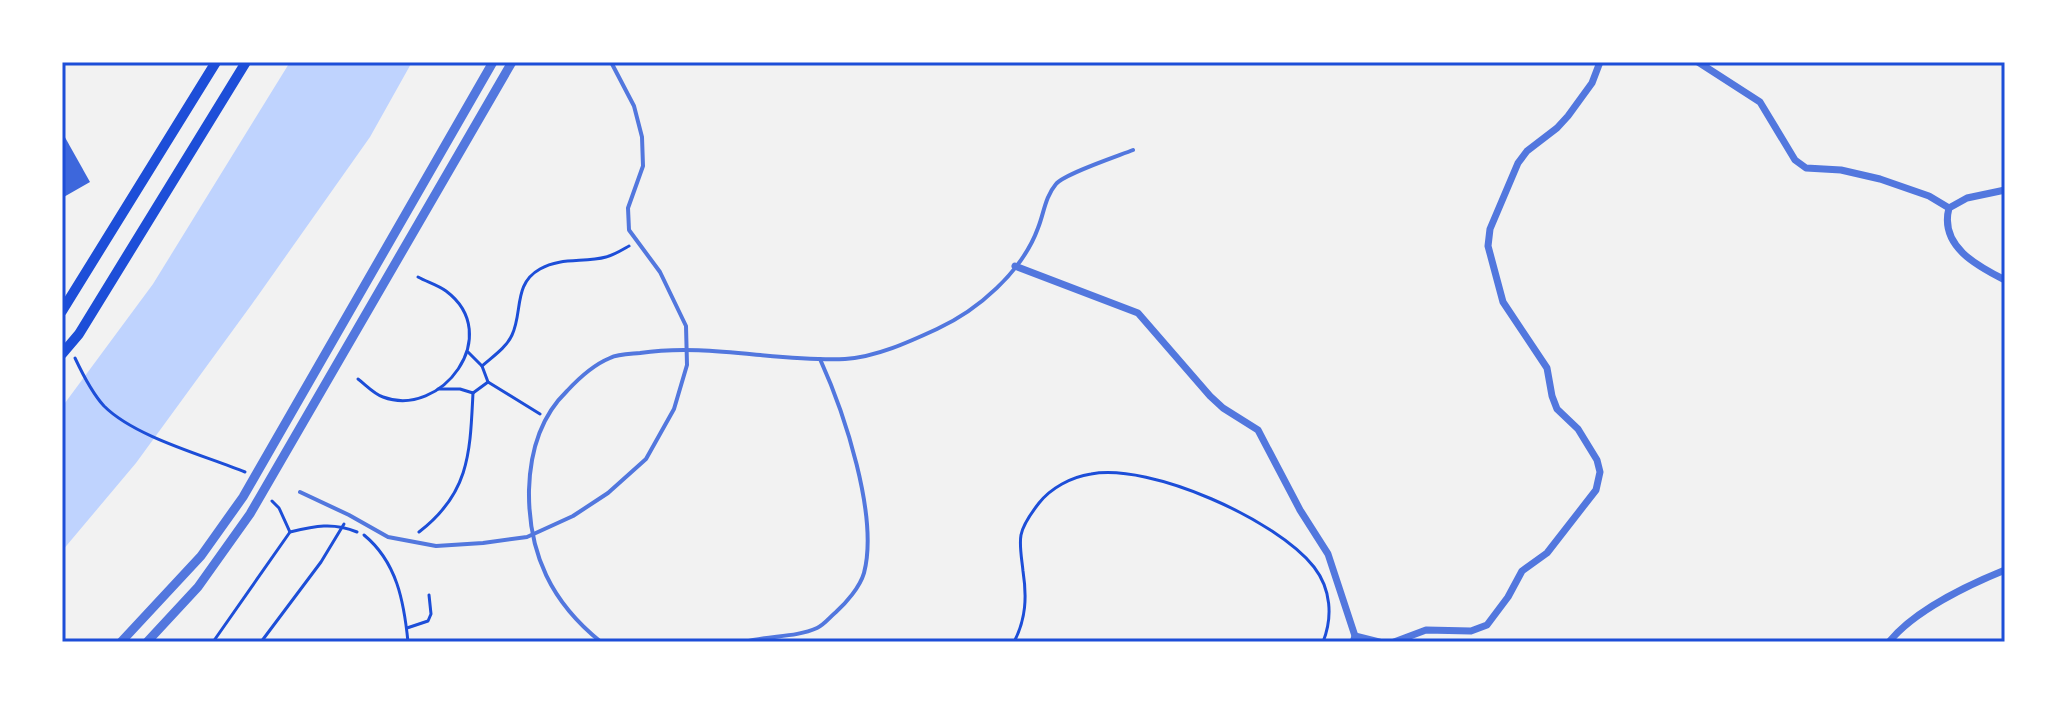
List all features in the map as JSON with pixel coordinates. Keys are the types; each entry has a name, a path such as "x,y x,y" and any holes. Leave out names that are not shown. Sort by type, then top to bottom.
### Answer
{"main road":[{"path":"62,311 216,62"},
{"path":"68,354 246,62"}],"street":[{"path":"121,642 201,556 243,497 493,62"},
{"path":"147,642 198,587 250,514 512,62"},
{"path":"1394,642 1426,630 1471,631 1487,625 1522,571 1547,553 1596,490 1600,472 1597,460 1578,429 1557,409 1547,368 1503,302 1488,246 1490,229 1518,163 1527,151 1568,116 1592,83 1600,62"},
{"path":"1698,62 1760,102 1795,160 1806,168 1841,170 1880,179 1929,196 1949,208"},
{"path":"2005,190 1967,198 1949,208 1947,217 1948,230 1963,255 2005,280"},
{"path":"1015,266 1138,313 1210,396 1258,430 1300,510 1328,554 1354,639 1379,642"},
{"path":"1889,642 1898,630 1923,613 2005,570"}],"lane":[{"path":"300,492 388,537 436,546 527,537 573,516 608,493 646,459 674,409 687,365 686,326 660,272 629,230 628,208 643,166 642,137 634,106 611,62"},
{"path":"601,642 561,604 535,548 529,504 530,469 537,435 555,402 581,376 611,357 655,351 721,350 849,359 903,344 957,319 990,294 1015,266 1037,230 1046,201 1057,181 1133,150"},
{"path":"745,642 819,628 845,604 864,575 868,546 858,477 840,403 820,359"}],"path":[{"path":"482,366 513,334 521,290 528,278 539,269 560,261 608,257 638,242"},
{"path":"358,379 381,397 399,401 438,389 457,375 468,352 469,323 457,302 445,290 418,277"},
{"path":"468,352 482,366 488,382 546,418"},
{"path":"68,354 103,405 127,425 246,472"},
{"path":"473,393 488,382"},
{"path":"438,389 460,389 473,393"},
{"path":"408,541 436,518 463,479 471,439 473,393"},
{"path":"1014,642 1024,617 1026,598 1021,535 1029,517 1057,487 1091,473 1112,473 1187,489 1223,504 1286,541 1316,569 1327,593 1330,609 1323,642"},
{"path":"271,499 279,508 290,532"},
{"path":"261,642 321,562 349,515"},
{"path":"213,642 290,532 323,524 341,525 369,539 385,557 397,582 408,642"},
{"path":"407,628 428,621 431,614 429,595"}],"water":[{"path":"290,62 412,62 370,137 252,304 136,463 62,551 62,407 153,284"}],"building":[{"path":"62,132 90,182 62,198"}]}
